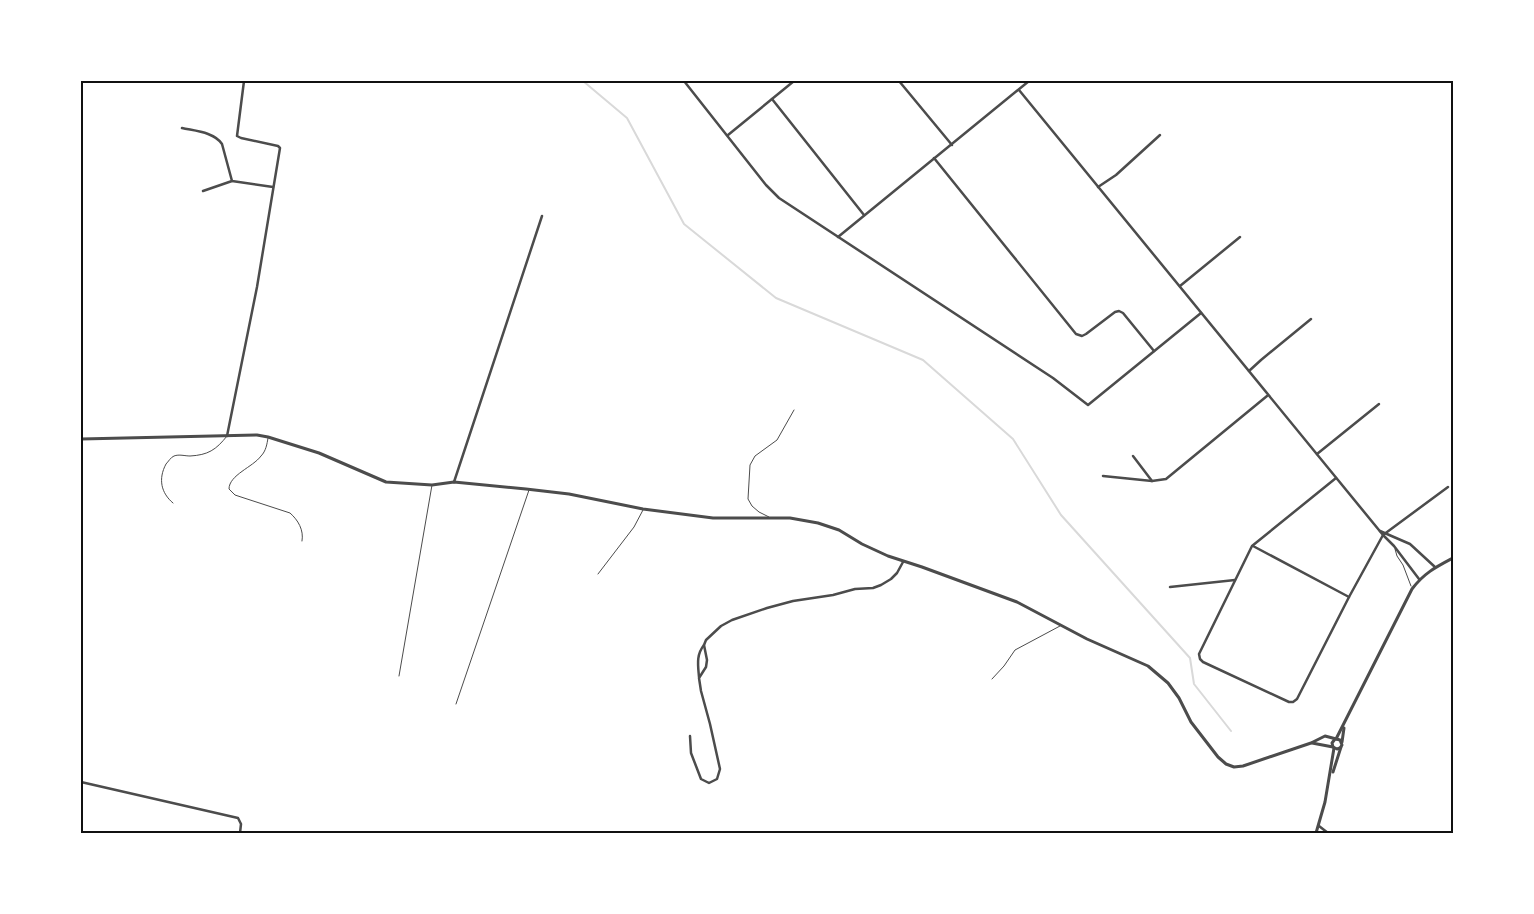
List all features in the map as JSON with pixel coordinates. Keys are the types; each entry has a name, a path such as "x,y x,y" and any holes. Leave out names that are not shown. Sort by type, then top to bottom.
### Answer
{"street":[{"path":"227,436 257,287 279,146 237,136 244,81"},
{"path":"684,81 766,185 779,198 1053,378 1088,405 1201,313"},
{"path":"728,136 794,81"},
{"path":"900,81 952,145"},
{"path":"838,237 1029,81"},
{"path":"1019,90 1420,579"},
{"path":"772,99 864,215"},
{"path":"182,128 218,138 222,144 232,181"},
{"path":"1098,187 1116,174 1160,135"},
{"path":"934,158 1076,334 1082,336 1086,334 1119,311 1123,313 1154,350"},
{"path":"203,191 232,181 273,187"},
{"path":"454,482 542,216"},
{"path":"1180,286 1240,237"},
{"path":"1249,371 1311,319"},
{"path":"1103,476 1152,481 1166,479 1268,396"},
{"path":"1317,454 1379,404"},
{"path":"81,439 257,435 319,453 386,482 432,485 454,482 530,489 569,494 643,509 713,518 770,517 818,523 840,530 862,544 903,562 922,567 1017,602 1061,626 1148,666 1168,683 1179,698 1191,722 1218,758 1226,764 1243,766 1311,743 1325,736 1340,740 1342,744"},
{"path":"1133,456 1152,481"},
{"path":"1336,478 1252,546 1199,654 1203,662 1290,702 1294,702 1297,699 1382,535 1448,487"},
{"path":"1379,530 1410,544 1434,567"},
{"path":"1252,546 1349,597"},
{"path":"1330,779 1334,747 1332,742 1336,739 1344,724 1412,589 1434,567 1453,558"},
{"path":"690,736 691,753 701,779 709,783 717,779 720,769 700,691 698,658 706,640 721,626 732,620 793,601 833,596 881,585 892,579 903,562"},
{"path":"1170,586 1235,580"},
{"path":"699,678 706,667 707,660 704,645"},
{"path":"1316,833 1330,779 1342,744 1344,724"},
{"path":"1311,743 1337,749 1342,744"},
{"path":"81,782 238,818 241,824 240,833"},
{"path":"1319,826 1328,833"}],"lane":[{"path":"770,517 759,512 748,499 750,464 754,456 777,440 794,410"},
{"path":"173,503 168,498 161,484 162,475 170,459 174,456 189,456 211,452 227,436"},
{"path":"268,437 261,458 237,475 229,484 229,489 235,495 290,512 302,530 302,541"},
{"path":"399,676 432,485"},
{"path":"456,704 530,489"},
{"path":"598,574 634,527 643,509"},
{"path":"1394,546 1412,589"},
{"path":"992,680 1015,650 1061,626"}],"waterway":[{"path":"583,81 627,118 684,224 776,298 923,360 1013,439 1061,515 1190,658 1194,684 1231,731"}]}
